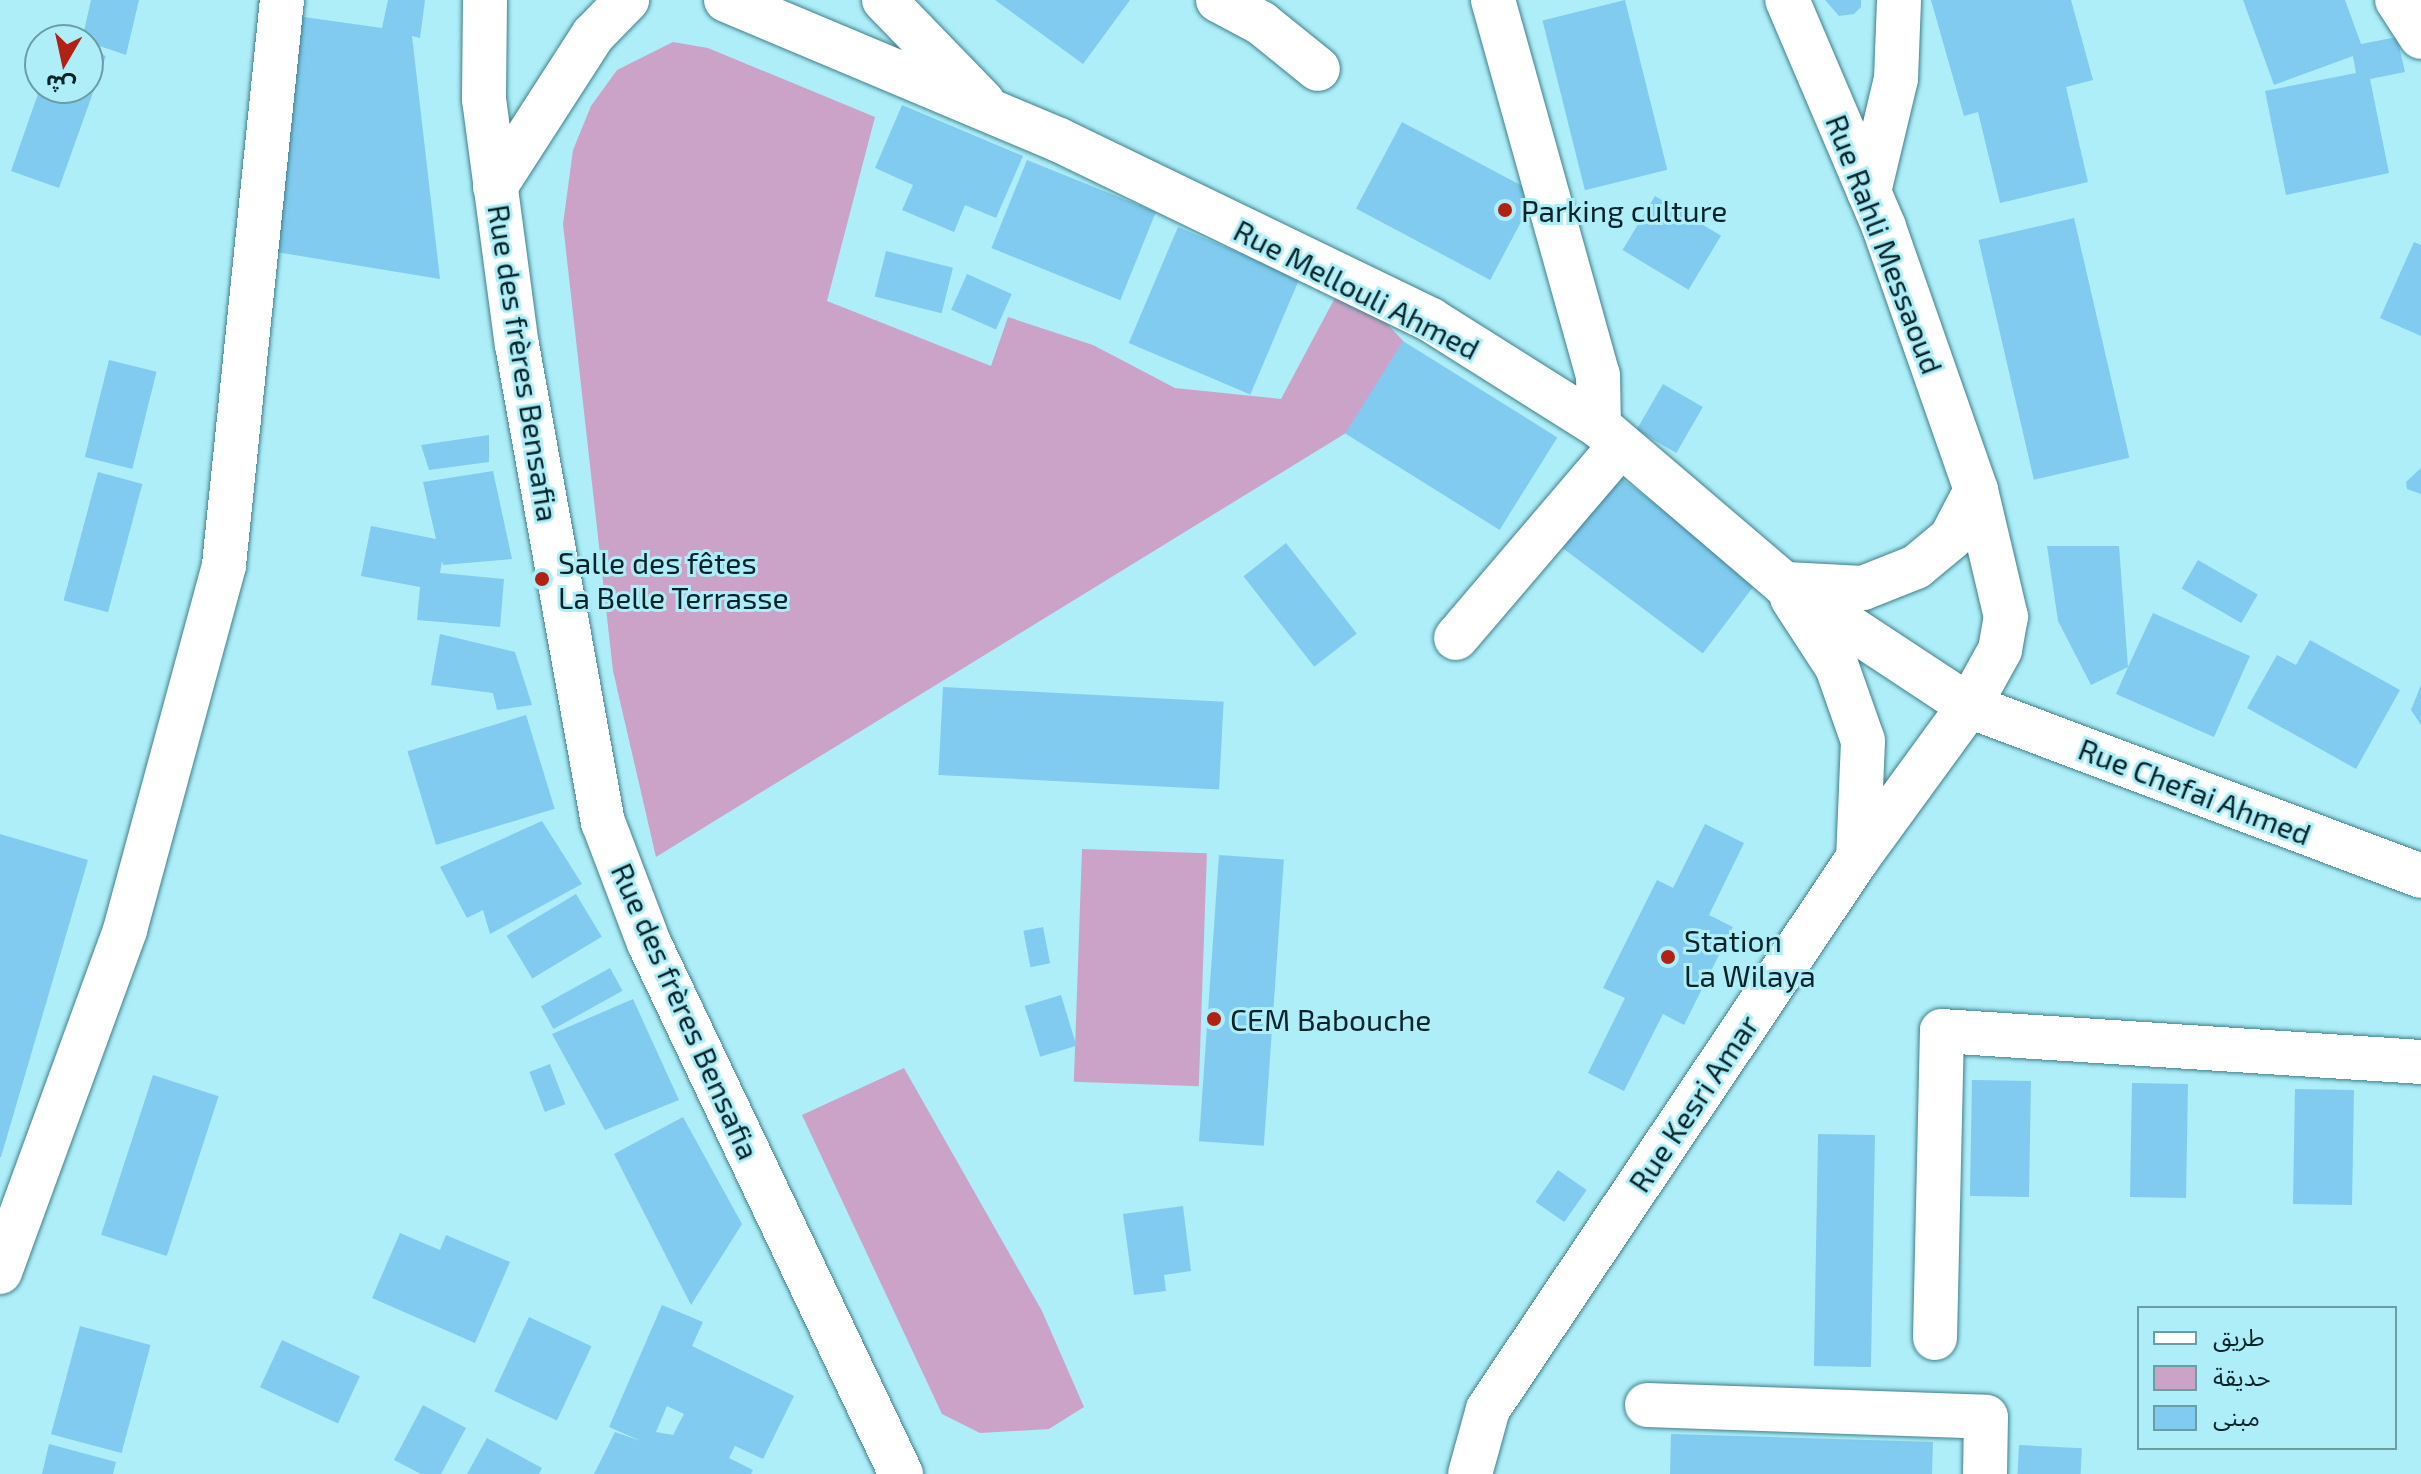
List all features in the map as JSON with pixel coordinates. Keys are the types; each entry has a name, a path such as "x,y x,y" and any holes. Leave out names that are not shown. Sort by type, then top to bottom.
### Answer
{"street":[{"path":"0,1272 125,930 224,565 282,0"},
{"name":"Rue des frères Bensafia","path":"485,0 484,99 517,345 603,822 649,943 901,1474"},
{"path":"495,187 593,35 627,0"},
{"name":"Rue Mellouli Ahmed","path":"726,0 1059,140 1431,320 1609,436 1784,584 1969,706"},
{"path":"884,0 996,115"},
{"path":"1218,0 1261,23 1318,69"},
{"path":"1456,638 1609,436 1598,375 1493,0"},
{"name":"Rue Rahli Messaoud","path":"1787,0 1869,192 1976,490 2006,617 2000,650 1969,706"},
{"path":"1869,192 1896,79 1899,0"},
{"path":"2397,0 2421,37"},
{"path":"1784,584 1863,588 1905,572 1951,538 1976,490"},
{"path":"1784,584 1837,667 1863,741 1858,858"},
{"name":"Rue Kesri Amar","path":"1470,1474 1488,1409 1858,858 1969,706"},
{"name":"Rue Chefai Ahmed","path":"1969,706 2421,876"},
{"path":"1935,1338 1942,1031 2421,1062"},
{"path":"1647,1405 1986,1417 1985,1474"}],"green space":[{"path":"673,42 708,48 875,117 827,301 991,366 1008,317 1093,345 1175,388 1281,399 1345,279 1437,377 656,857 613,671 563,224 573,150 591,106 617,70"},
{"path":"1082,849 1207,853 1199,1086 1074,1082"},
{"path":"904,1068 1042,1311 1084,1407 1049,1429 980,1433 942,1414 802,1115"}],"building":[{"path":"91,0 139,0 126,55 104,48 104,24 86,24"},
{"path":"388,0 425,0 420,38 412,36 440,279 264,250 297,16 382,28"},
{"path":"995,0 1130,0 1083,64"},
{"path":"1625,0 1667,170 1585,190 1543,21"},
{"path":"1825,0 1861,0 1861,7 1854,14 1839,16"},
{"path":"1931,0 2071,0 2093,80 2066,87 2088,182 2000,203 1978,112 1964,116"},
{"path":"2243,0 2345,0 2361,44 2397,37 2405,72 2370,79 2389,173 2286,195 2265,91 2356,73 2353,56 2274,85"},
{"path":"34,104 89,104 59,188 11,171"},
{"path":"902,105 1023,156 996,218 965,205 954,232 902,210 913,185 875,168"},
{"path":"1402,122 1536,193 1490,280 1356,209"},
{"path":"1027,160 1156,212 1120,300 991,248"},
{"path":"1655,196 1721,236 1689,290 1623,250"},
{"path":"2074,218 2129,458 2034,480 1979,240"},
{"path":"1178,227 1300,279 1250,395 1129,343"},
{"path":"2414,242 2421,245 2421,336 2380,318"},
{"path":"886,251 953,268 942,313 875,297"},
{"path":"967,274 1012,294 996,330 951,310"},
{"path":"1403,341 1557,437 1500,530 1345,433"},
{"path":"109,360 157,372 132,469 85,457"},
{"path":"1663,384 1703,407 1676,453 1636,430"},
{"path":"489,435 489,462 429,470 421,445"},
{"path":"2421,468 2421,494 2407,489 2406,482"},
{"path":"493,471 512,559 443,565 442,561 440,573 504,579 500,627 417,620 420,587 361,576 371,526 436,539 423,482"},
{"path":"98,472 142,484 108,612 64,600"},
{"path":"1617,475 1758,581 1703,654 1562,548"},
{"path":"1286,543 1357,634 1314,667 1243,576"},
{"path":"2047,546 2119,546 2128,667 2091,685 2058,621"},
{"path":"2198,560 2258,594 2241,623 2182,589"},
{"path":"2153,613 2250,656 2214,737 2116,694"},
{"path":"440,634 515,652 532,705 497,710 493,693 431,685"},
{"path":"2310,640 2400,690 2356,769 2247,708 2277,655 2296,665"},
{"path":"2421,685 2421,725 2411,710"},
{"path":"943,687 1224,702 1219,790 938,775"},
{"path":"526,715 555,809 436,845 407,751"},
{"path":"542,821 582,884 490,934 483,910 467,918 440,867"},
{"name":"Station La Wilaya","path":"1705,824 1744,843 1709,915 1733,927 1684,1025 1663,1014 1624,1091 1588,1073 1625,998 1603,988 1657,880 1673,888"},
{"path":"0,834 88,860 1,1157 0,1157"},
{"path":"1219,855 1284,860 1264,1146 1199,1141"},
{"path":"576,894 602,937 532,979 507,936"},
{"path":"1043,927 1050,963 1030,967 1023,931"},
{"path":"610,968 623,991 554,1029 541,1006"},
{"path":"1061,995 1076,1046 1040,1057 1025,1006"},
{"path":"633,999 679,1100 605,1130 552,1034"},
{"path":"550,1064 565,1104 545,1112 529,1072"},
{"path":"153,1075 219,1096 167,1256 101,1235"},
{"path":"1972,1080 2031,1081 2029,1197 1970,1196"},
{"path":"2132,1083 2188,1084 2186,1198 2130,1197"},
{"path":"2295,1089 2354,1090 2352,1205 2293,1204"},
{"path":"683,1117 742,1224 691,1305 614,1154"},
{"path":"1818,1134 1875,1135 1871,1367 1814,1366"},
{"path":"1558,1170 1587,1190 1564,1222 1536,1202"},
{"path":"1183,1206 1191,1271 1164,1275 1166,1291 1134,1295 1123,1214"},
{"path":"400,1233 440,1250 446,1235 510,1262 475,1343 372,1298"},
{"path":"662,1305 703,1322 692,1346 794,1396 763,1459 735,1446 729,1458 753,1470 751,1474 594,1474 615,1432 641,1441 609,1427","holes":["667,1406 684,1414 673,1435 656,1432"]},
{"path":"529,1317 592,1346 557,1420 494,1391"},
{"path":"80,1326 151,1345 122,1453 51,1434"},
{"path":"282,1340 360,1376 338,1423 260,1387"},
{"path":"423,1405 466,1428 441,1474 421,1474 394,1460"},
{"path":"1671,1434 1933,1442 1932,1474 1670,1474"},
{"path":"487,1438 542,1468 539,1474 467,1474"},
{"path":"49,1444 116,1462 113,1474 42,1474"},
{"path":"2019,1445 2082,1448 2081,1474 2017,1474"}],"place":[{"name":"Parking culture","path":"1505,210"},
{"name":"Salle des fêtes La Belle Terrasse","path":"542,579"},
{"name":"Station La Wilaya","path":"1668,957"},
{"name":"CEM Babouche","path":"1214,1019"}]}
